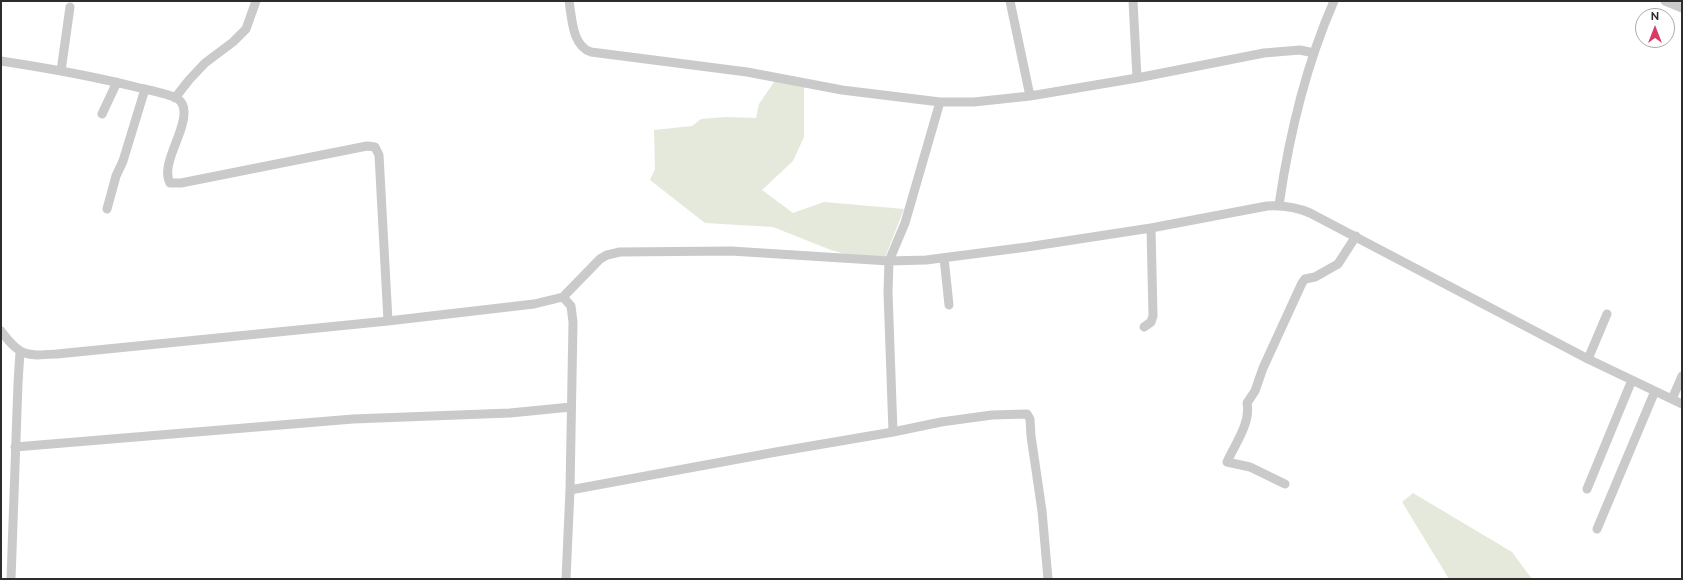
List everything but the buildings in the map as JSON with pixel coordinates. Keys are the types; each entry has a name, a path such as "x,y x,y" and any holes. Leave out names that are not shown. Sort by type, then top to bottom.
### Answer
{"street":[{"path":"175,98 205,63 246,29 256,1"},
{"path":"569,1 578,41 585,50 591,52 747,72 842,90 940,102 974,102 1030,96 1264,54 1300,50 1314,53"},
{"path":"1010,1 1030,96"},
{"path":"1132,1 1137,78"},
{"path":"1279,205 1289,149 1314,53 1322,28 1334,1"},
{"path":"1665,1 1682,8"},
{"path":"61,71 70,7"},
{"path":"1,61 117,82 179,100 183,106 184,117 168,167 170,183 181,183 367,146 372,146 377,149 379,155 388,320"},
{"path":"102,114 117,82"},
{"path":"107,209 116,176 123,161 145,89"},
{"path":"893,432 888,292 889,261 905,223 940,102"},
{"path":"1,331 15,349 20,352 33,356 57,354 534,304 563,297 600,259 607,255 620,252 730,251 889,261 926,260 1026,247 1151,228 1279,205 1299,208 1356,236 1588,359 1682,404"},
{"path":"1144,327 1151,322 1154,316 1151,228"},
{"path":"1285,484 1250,467 1227,462 1244,426 1248,410 1247,403 1255,391 1302,283 1305,279 1315,277 1338,264 1356,236"},
{"path":"944,258 949,305"},
{"path":"563,297 568,301 572,312 570,490 566,579"},
{"path":"1588,359 1607,314"},
{"path":"11,579 15,447 20,352"},
{"path":"1672,399 1682,376"},
{"path":"1587,489 1632,380"},
{"path":"1597,528 1655,391"},
{"path":"15,447 324,422 510,413 571,407"},
{"path":"570,490 941,422 992,415 1027,414 1030,420 1034,461 1045,537 1048,579"}],"shaded area":[{"path":"776,79 804,86 804,137 793,161 762,190 793,213 824,202 904,209 882,265 831,250 773,227 705,223 650,180 655,169 654,130 692,126 701,119 725,117 756,118 759,104"},
{"path":"1413,493 1512,552 1532,579 1449,579 1402,502"}]}
